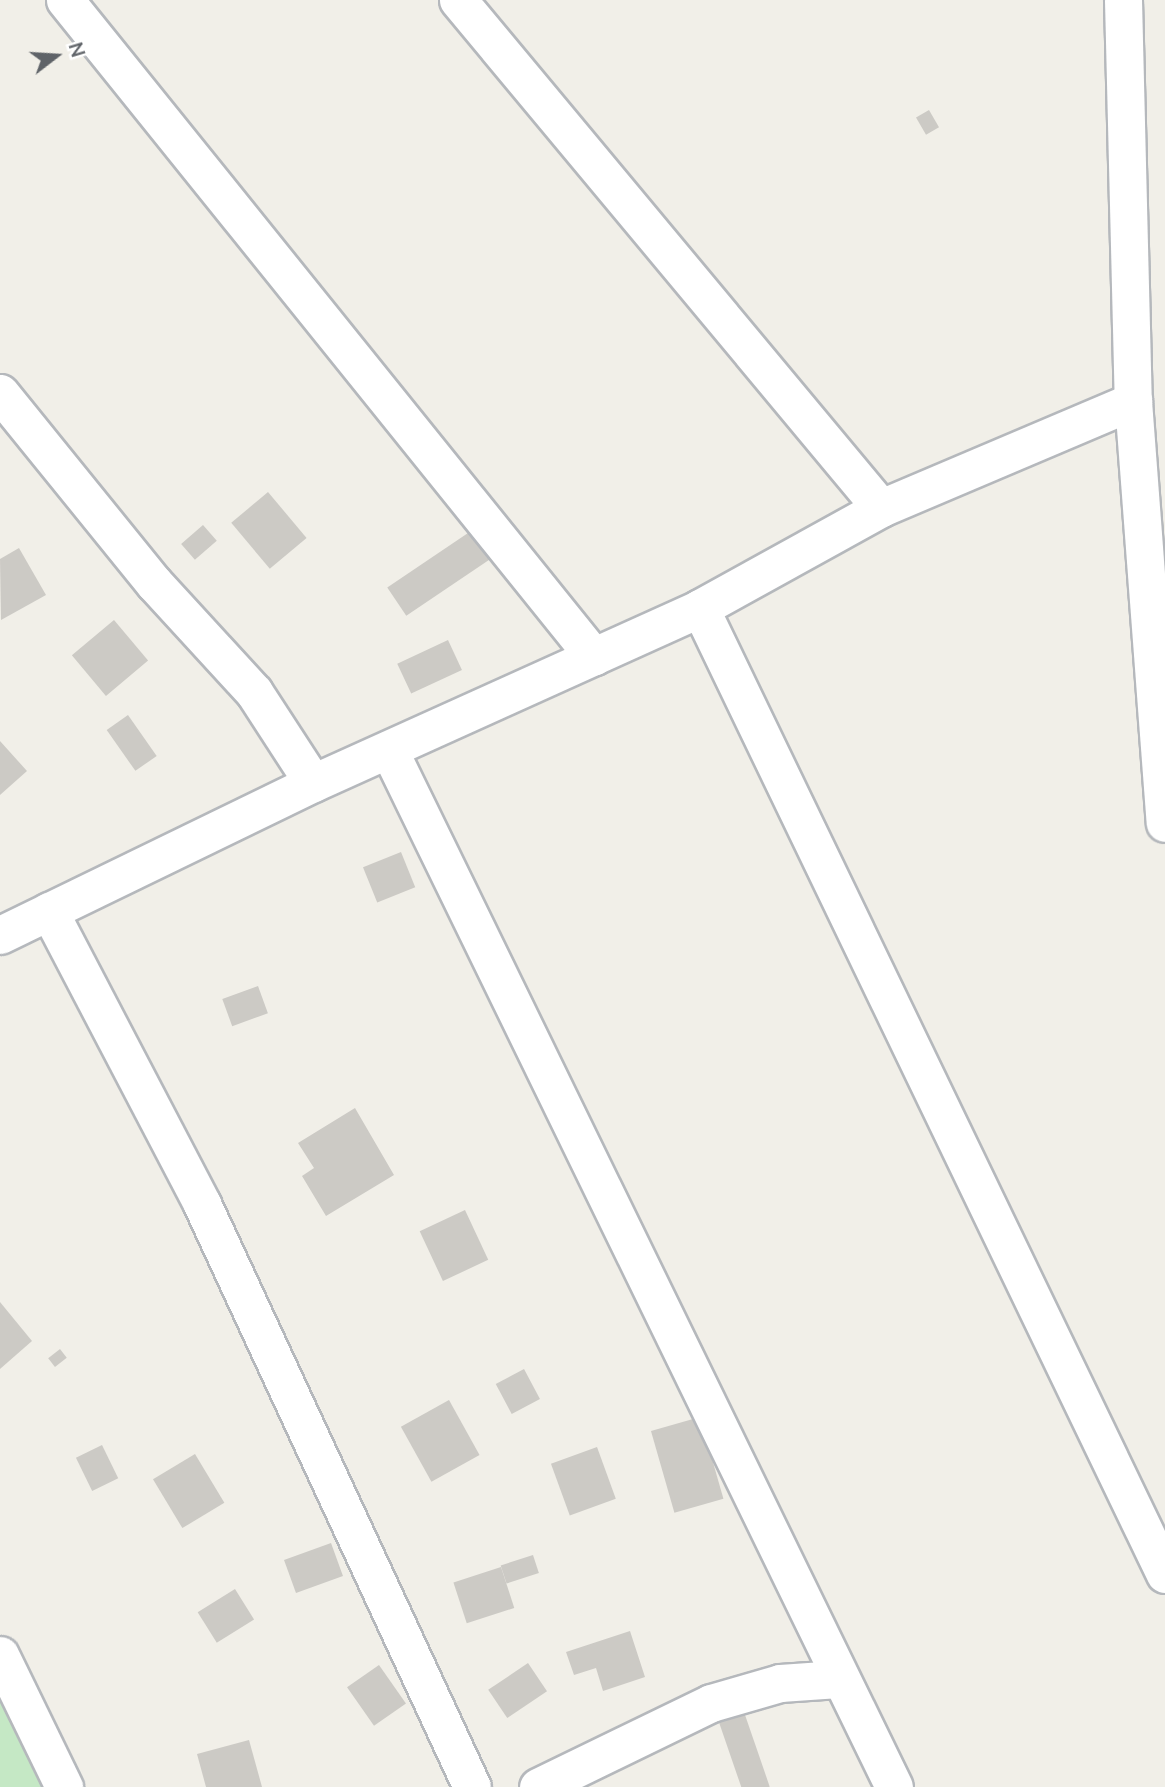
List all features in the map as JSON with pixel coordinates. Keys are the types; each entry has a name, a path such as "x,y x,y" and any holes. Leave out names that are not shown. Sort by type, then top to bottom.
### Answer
{"street":[{"path":"65,0 594,657"},
{"path":"458,0 881,508"},
{"path":"1123,0 1133,401 1152,469 1165,823"},
{"path":"0,393 154,583 254,692 313,783"},
{"path":"3,929 50,911 313,783 700,608 881,508 1133,401"},
{"path":"700,608 1165,1574"},
{"path":"389,750 838,1679 894,1787"},
{"path":"50,911 202,1204 472,1787"},
{"path":"0,1655 64,1787"},
{"path":"538,1787 711,1703 780,1683 838,1679"}],"green space":[{"path":"0,1678 51,1787 0,1787"}],"building":[{"path":"929,110 939,127 926,135 916,118"},
{"path":"268,492 307,538 270,569 231,523"},
{"path":"203,525 217,541 195,560 181,544"},
{"path":"471,531 490,559 406,616 387,587"},
{"path":"19,548 46,595 1,620 0,559"},
{"path":"114,620 148,661 106,696 72,655"},
{"path":"448,640 462,670 411,694 397,664"},
{"path":"128,715 157,756 135,771 107,730"},
{"path":"0,741 27,771 0,795"},
{"path":"401,852 415,887 377,903 363,867"},
{"path":"258,986 268,1013 232,1026 222,999"},
{"path":"355,1108 394,1175 326,1216 302,1176 314,1168 298,1143"},
{"path":"465,1210 488,1260 443,1281 420,1231"},
{"path":"0,1302 32,1341 0,1369"},
{"path":"60,1349 67,1358 55,1367 48,1358"},
{"path":"524,1369 540,1399 512,1414 496,1384"},
{"path":"449,1400 480,1455 431,1482 401,1427"},
{"path":"700,1417 723,1499 674,1513 651,1431"},
{"path":"102,1445 118,1478 92,1491 76,1458"},
{"path":"597,1447 616,1499 570,1515 551,1464"},
{"path":"195,1454 224,1503 182,1528 153,1479"},
{"path":"331,1543 343,1576 296,1593 284,1560"},
{"path":"533,1555 539,1573 507,1584 501,1566"},
{"path":"501,1567 514,1608 467,1623 453,1582"},
{"path":"235,1589 254,1620 217,1643 198,1612"},
{"path":"630,1631 645,1677 603,1691 596,1668 574,1675 566,1652"},
{"path":"528,1663 547,1691 507,1718 488,1690"},
{"path":"379,1665 406,1704 374,1726 347,1687"},
{"path":"744,1712 770,1787 741,1787 718,1721"},
{"path":"249,1740 262,1787 206,1787 197,1754"}]}
